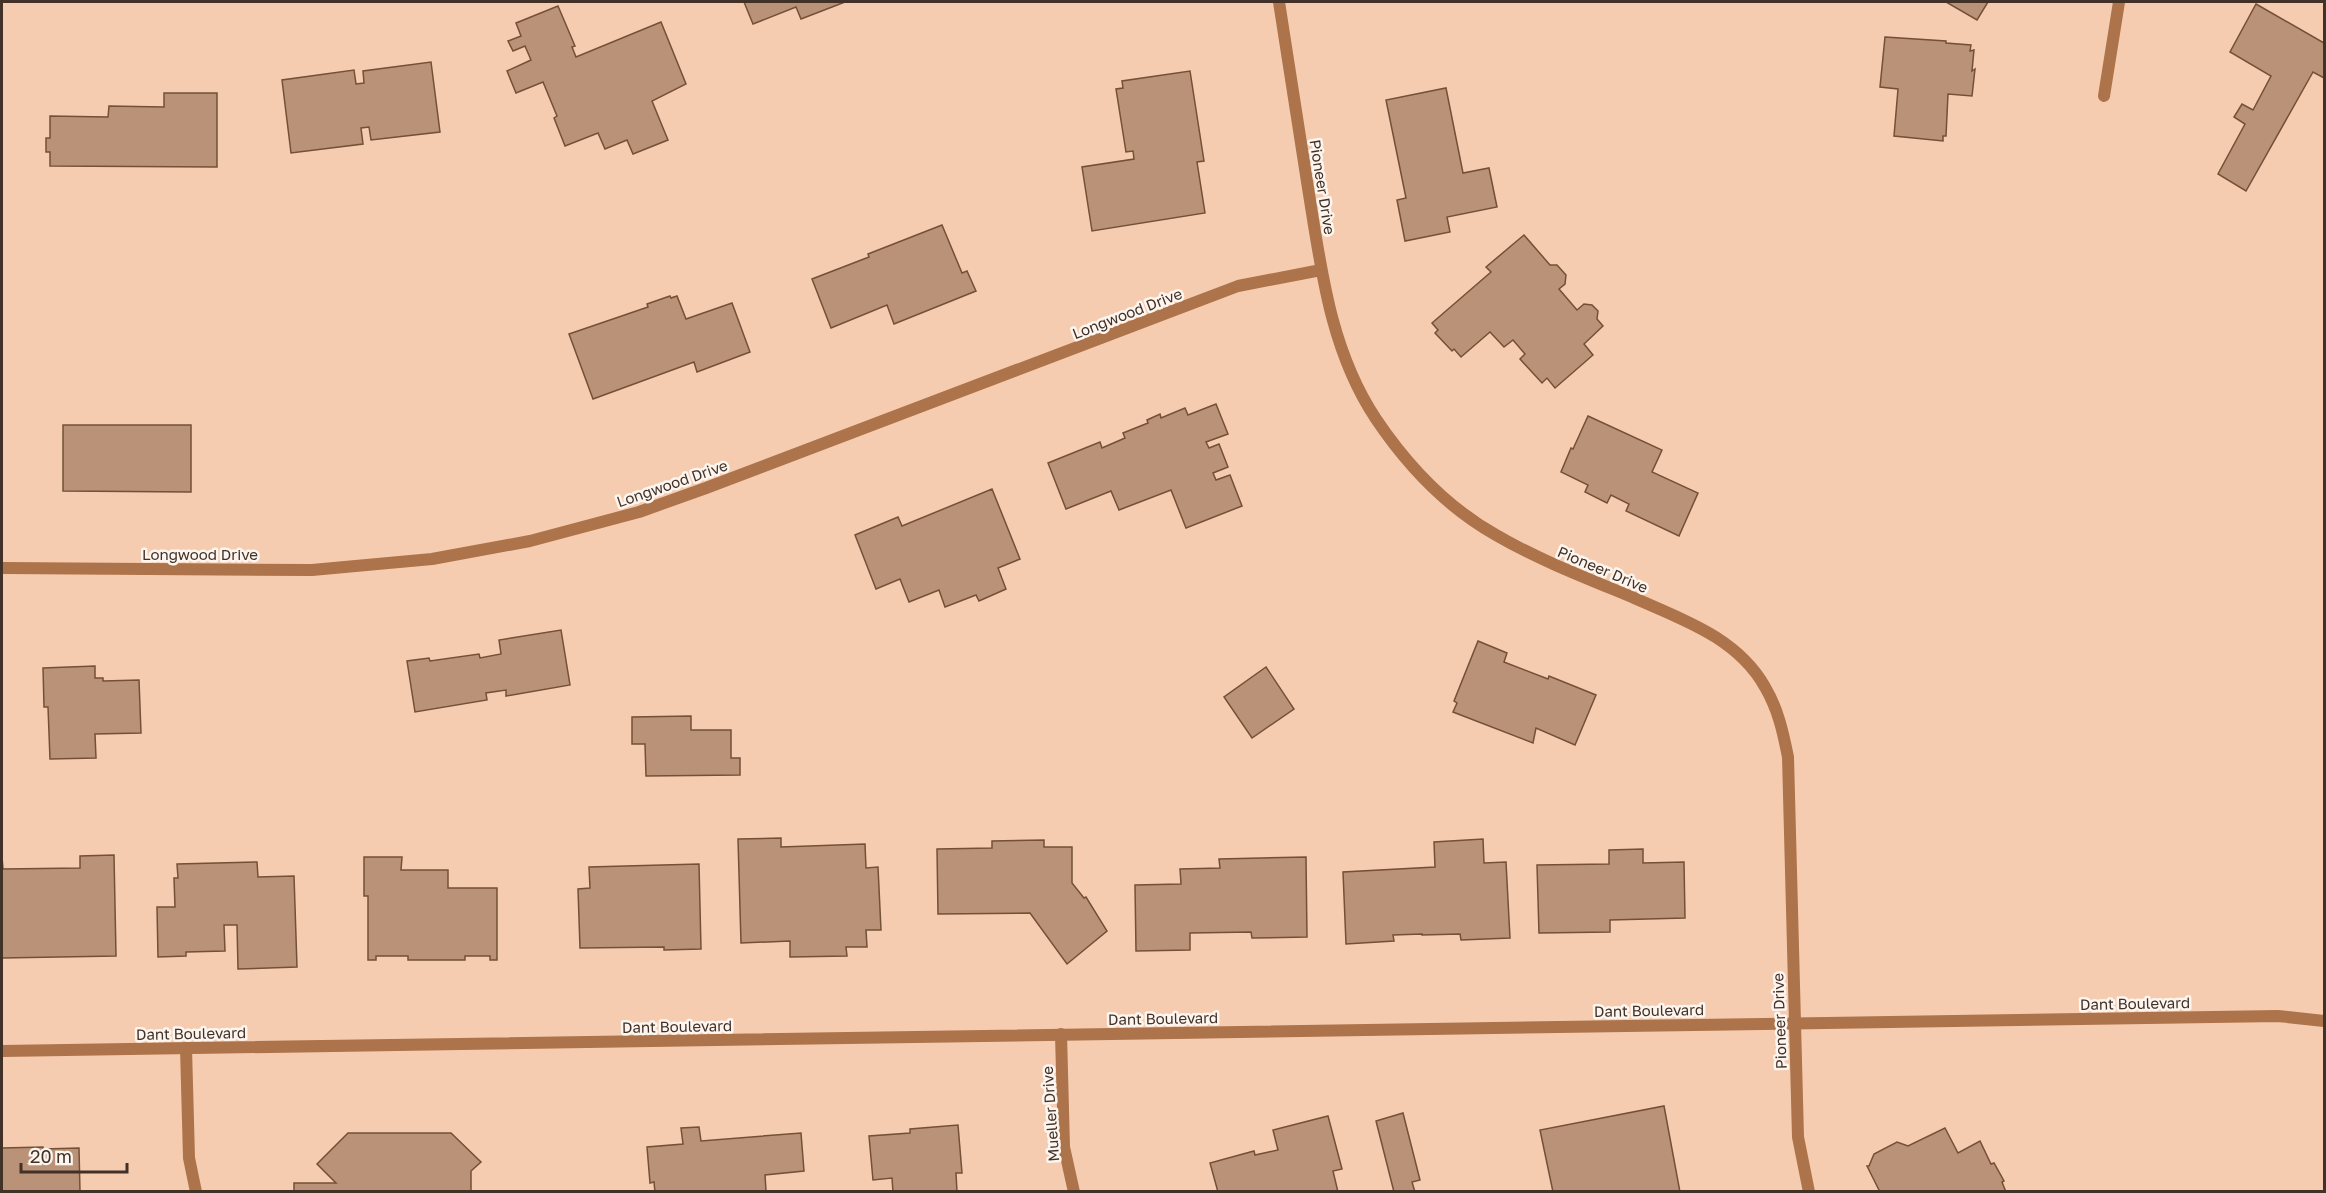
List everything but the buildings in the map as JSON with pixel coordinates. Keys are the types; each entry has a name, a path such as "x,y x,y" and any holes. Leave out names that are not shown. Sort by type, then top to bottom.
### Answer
{"street":[{"name":"Pioneer Drive","path":"1279,2 1321,270 1332,322 1351,373 1375,418 1408,462 1449,502 1495,535 1540,558 1707,630 1740,655 1764,685 1780,719 1788,757 1798,1137 1809,1191"},
{"path":"2104,96 2119,2"},
{"name":"Longwood Drive","path":"2,568 312,570 432,559 530,541 639,512 695,492 1238,286 1321,270"},
{"name":"Dant Boulevard","path":"2,1051 2278,1016 2325,1020"},
{"name":"Mueller Drive","path":"1061,1034 1065,1147 1074,1191"},
{"path":"186,1048 189,1158 196,1191"}]}
